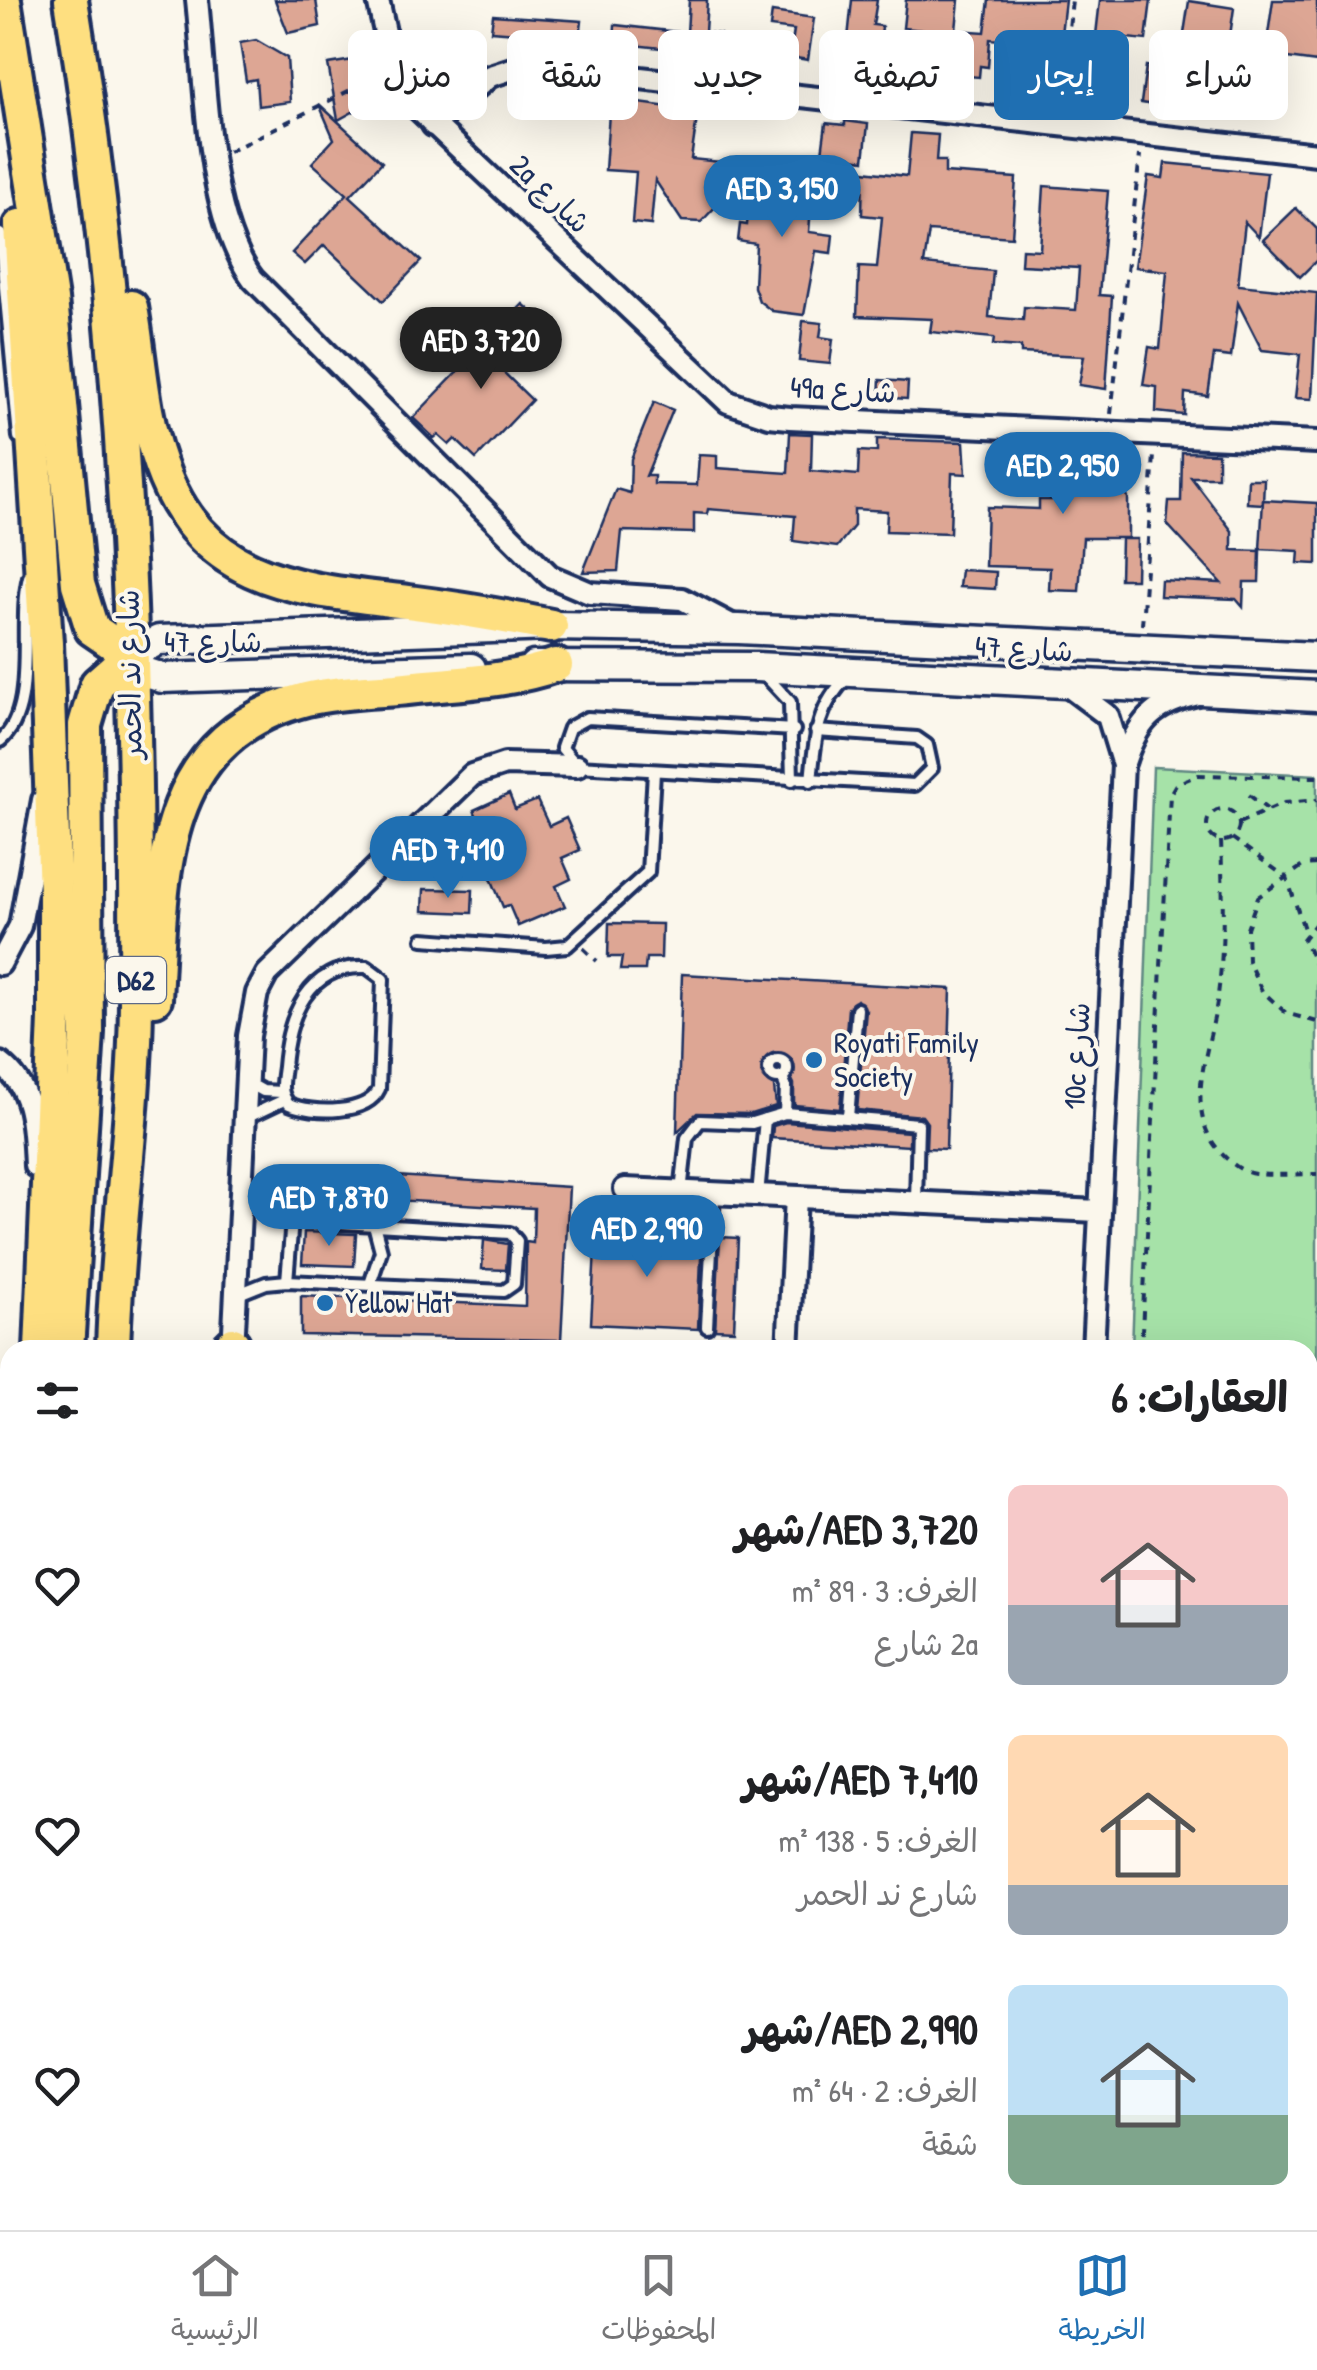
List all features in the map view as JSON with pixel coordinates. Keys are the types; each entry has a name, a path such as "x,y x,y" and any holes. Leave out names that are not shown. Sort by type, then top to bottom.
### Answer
{"main road":[{"path":"4,0 52,299 78,584 92,629 130,655 97,684 85,725 88,998 68,1340"},
{"name":"شارع ند الحمر","path":"72,0 98,191 122,442 130,655 136,1005 113,1340"},
{"path":"0,63 27,308 51,780 55,1018 41,1340"},
{"path":"98,191 128,288 149,422 161,469 184,511 216,547 241,565 299,589 441,606 551,626"},
{"path":"128,1162 148,1124 163,861 172,822 190,784 214,752 242,728 273,710 308,698 520,676 556,665"},
{"path":"114,1313 129,1340"}],"street":[{"path":"196,0 228,238 253,280 515,545 569,587 601,594 682,599 739,629"},
{"name":"2a شارع","path":"378,0 385,30"},
{"path":"434,124 490,76 524,65 1317,154"},
{"name":"2a شارع","path":"430,120 728,402"},
{"name":"49a شارع","path":"728,402 779,417 1317,442"},
{"name":"شارع 47","path":"1317,658 739,629 551,626 159,640 130,655 144,672 162,678 556,665 756,667 1317,696"},
{"name":"10c شارع","path":"1063,684 1108,716 1123,766"},
{"name":"10c شارع","path":"1093,1340 1123,766 1138,727 1148,715 1174,700 1208,692"},
{"path":"232,1340 251,1014 267,974 472,775 505,764 577,766"},
{"path":"0,964 20,926 37,820 51,780"},
{"path":"0,1063 21,1085 29,1104 43,1300"},
{"path":"625,1190 1099,1212"},
{"path":"789,1340 796,1198"}],"lane":[{"path":"0,234 3,321 16,425 35,478"},
{"path":"0,741 14,726 21,708 24,602 40,548"},
{"path":"756,667 782,689 790,702 794,730 792,780"},
{"path":"811,781 816,731 827,699 854,672"},
{"path":"794,730 587,718 577,722 564,737 566,758 577,766 915,785 932,768 927,745 917,738 816,731"},
{"path":"423,939 546,948 576,941 648,872 654,772"},
{"path":"247,1082 283,1096 295,1107 369,1105 374,1099 386,998 383,978 376,971 343,968 306,993 290,1021 283,1096"},
{"path":"848,1117 856,1009"},
{"path":"782,1077 786,1087 785,1113"},
{"path":"245,1119 283,1096"},
{"path":"682,1192 687,1138 692,1126 700,1121 752,1124 785,1113 918,1124 916,1203"},
{"path":"758,1196 765,1119"},
{"path":"235,1296 266,1282 286,1281 504,1291 515,1278 517,1241 510,1233 375,1228 292,1220 266,1204 242,1172"},
{"path":"707,1327 714,1193"},
{"path":"286,1281 292,1220"},
{"path":"370,1284 380,1263 375,1228"}],"path":[{"path":"1058,126 1072,0"},
{"path":"215,158 348,92"},
{"path":"1110,433 1142,135"},
{"path":"1140,650 1155,435"},
{"path":"1142,1340 1170,794 1176,784 1198,775 1317,777"},
{"path":"1248,795 1267,810"},
{"path":"1221,841 1232,838 1239,823 1284,802 1317,800"},
{"path":"1239,823 1229,810 1212,814 1208,830 1221,841 1222,956 1217,1001 1199,1083 1201,1115 1209,1140 1235,1166 1252,1174 1317,1174"},
{"path":"1232,838 1286,878 1305,932 1306,951 1317,968"},
{"path":"1317,864 1304,865 1258,897 1247,928 1248,961 1262,991 1286,1013 1317,1022"},
{"path":"1305,932 1317,922"},
{"path":"576,941 597,961"}],"green space":[{"path":"1153,767 1317,775 1317,1340 1132,1340"}],"building":[{"path":"275,0 316,0 320,26 288,33"},
{"path":"689,0 707,0 705,30 687,30"},
{"path":"852,0 877,0 873,25 882,26 882,30 849,30"},
{"path":"906,0 959,0 956,30 903,28"},
{"path":"989,0 1065,0 1061,30 994,30 988,67 980,66 979,77 974,77 974,31 985,32"},
{"path":"1100,0 1151,0 1146,40 1129,38 1129,30 1097,30"},
{"path":"1273,0 1317,0 1317,62 1288,58 1288,30 1269,30"},
{"path":"1189,1 1234,8 1231,30 1185,30"},
{"path":"772,12 814,18 808,60 799,58 799,30 770,27"},
{"path":"493,15 582,21 581,30 491,31"},
{"path":"615,25 660,30 658,48 638,46 638,30 615,30"},
{"path":"256,40 287,58 290,102 258,106 256,79 246,81 240,43"},
{"path":"348,61 348,114 338,120 328,64"},
{"path":"1146,66 1149,66 1149,104 1141,103"},
{"path":"638,103 658,106 658,120 697,120 691,159 720,162 734,187 701,222 682,221 655,180 651,225 632,223 636,172 605,170 609,120 638,120"},
{"path":"319,104 382,162 350,196 421,261 383,301 324,245 305,264 292,253 347,194 312,163 334,139"},
{"path":"845,121 868,124 864,160 822,153 826,123 845,125"},
{"path":"911,133 938,135 936,161 945,161 945,173 1016,178 1012,237 929,231 924,264 993,271 989,317 1023,320 1024,307 1076,310 1079,268 1021,265 1022,249 1040,250 1044,186 1108,191 1099,295 1112,296 1106,389 1079,385 1084,356 1021,353 1021,347 993,345 994,338 930,332 932,319 857,316 859,267 877,268 882,217 862,215 863,171 907,176"},
{"path":"1165,163 1267,173 1259,237 1245,222 1238,285 1317,293 1312,399 1295,398 1300,354 1262,350 1238,303 1231,357 1214,355 1208,396 1185,393 1184,415 1156,412 1157,387 1143,385 1149,347 1160,349 1167,271 1135,267 1148,176 1163,178"},
{"path":"752,169 789,173 788,180 813,182 809,232 833,235 831,253 816,251 804,315 772,311 759,301 754,287 756,244 738,241 740,224 747,225"},
{"path":"1296,208 1317,229 1317,260 1300,277 1263,240"},
{"path":"523,304 542,321 498,367 532,400 476,459 455,439 449,445 438,435 434,438 413,418"},
{"path":"803,321 822,323 820,337 833,339 830,364 799,361"},
{"path":"880,380 908,382 907,399 879,397"},
{"path":"654,402 673,410 646,476 654,476 654,484 697,485 699,455 717,456 717,468 788,473 790,433 812,434 811,471 858,475 859,451 877,452 877,439 964,442 966,474 952,473 950,533 886,531 887,511 854,509 854,526 837,547 793,541 795,516 708,509 707,514 694,513 694,533 622,531 618,571 583,572 616,489 630,493 631,459"},
{"path":"1057,445 1128,448 1128,467 1112,467 1128,498 1128,538 1083,538 1079,591 1049,590 1050,568 985,566 987,507 1039,509 1039,500 1051,500"},
{"path":"1182,452 1218,453 1218,477 1191,477 1232,531 1232,550 1260,551 1259,582 1244,582 1243,607 1236,599 1160,596 1161,580 1221,583 1167,524 1169,501 1181,501"},
{"path":"1248,479 1264,479 1263,504 1247,503"},
{"path":"1263,500 1317,503 1317,564 1298,563 1299,551 1260,549"},
{"path":"1121,539 1137,539 1136,579 1120,579"},
{"path":"961,570 996,572 995,589 959,587"},
{"path":"509,794 515,809 537,800 549,826 566,818 580,850 562,858 571,879 556,886 565,906 518,926 509,905 503,907 472,832 481,827 474,810"},
{"path":"424,889 473,890 472,913 423,911"},
{"path":"609,923 662,924 661,958 646,958 645,970 620,970 622,957 608,957"},
{"name":"Royati Family Society","path":"682,974 951,989 946,1149 926,1148 927,1123 922,1116 857,1110 866,1010 857,1000 848,1008 840,1109 794,1105 794,1084 788,1071 780,1069 773,1077 776,1106 751,1114 697,1113 677,1132"},
{"path":"786,1122 909,1132 909,1146 772,1138 773,1126"},
{"path":"287,1169 569,1187 561,1340 301,1335 301,1296 525,1306 526,1242 533,1243 534,1208 377,1199 377,1207 299,1201 287,1187"},
{"path":"596,1231 702,1235 698,1329 591,1324"},
{"path":"304,1232 356,1234 354,1266 302,1264"},
{"path":"720,1237 738,1238 734,1330 715,1329"},
{"path":"484,1240 508,1244 506,1270 482,1269"}],"place":[{"name":"Royati Family Society","path":"814,1060"},
{"name":"Yellow Hat","path":"325,1303"}]}
